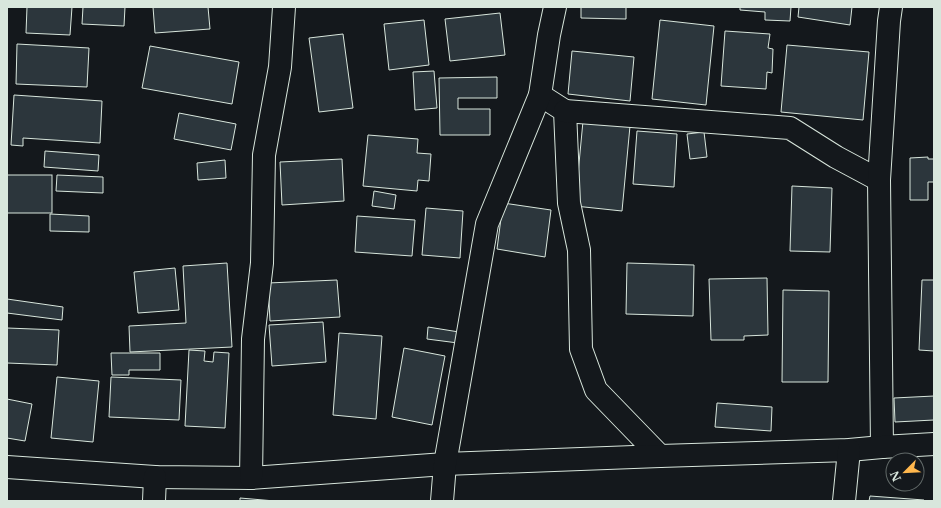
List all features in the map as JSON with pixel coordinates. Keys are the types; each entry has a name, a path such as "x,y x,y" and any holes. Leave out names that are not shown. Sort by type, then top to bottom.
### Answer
{"street":[{"path":"251,478 253,339 262,263 264,155 280,66 284,7"},
{"path":"442,501 445,464 487,224 540,95 549,35 555,7"},
{"path":"882,447 879,180 888,21 891,7"},
{"path":"540,95 565,111 790,128 836,157 879,180"},
{"path":"565,111 569,203 579,250 580,350 596,390 660,456"},
{"path":"7,467 155,477 251,478 445,464 849,450 934,444"},
{"path":"844,501 849,450"},
{"path":"154,501 155,477"}],"building":[{"path":"27,7 72,7 70,35 26,33"},
{"path":"83,7 125,7 124,26 82,24"},
{"path":"153,7 208,7 210,29 155,33"},
{"path":"581,7 626,7 626,19 581,18"},
{"path":"740,7 791,7 790,21 765,20 765,12 740,10"},
{"path":"799,7 852,7 850,25 798,17"},
{"path":"500,13 505,55 450,61 445,19"},
{"path":"424,20 429,65 389,70 384,24"},
{"path":"660,20 714,26 706,105 652,99"},
{"path":"725,31 770,34 768,48 773,49 772,73 767,72 766,89 721,86"},
{"path":"343,34 353,108 319,112 309,38"},
{"path":"17,44 89,48 87,87 16,84"},
{"path":"787,45 869,52 863,120 781,112"},
{"path":"150,46 239,62 232,104 142,88"},
{"path":"572,51 634,57 630,101 568,94"},
{"path":"434,71 437,108 415,110 413,72"},
{"path":"497,77 497,98 458,98 458,109 490,109 490,135 440,135 439,78"},
{"path":"14,95 102,101 100,143 23,138 23,146 11,145"},
{"path":"179,113 236,124 231,150 174,139"},
{"path":"583,121 630,126 622,211 575,206"},
{"path":"637,131 677,134 674,187 633,184"},
{"path":"704,132 707,157 690,159 687,134"},
{"path":"368,135 418,139 417,153 431,154 429,181 418,180 417,191 363,186"},
{"path":"45,151 99,155 98,171 44,167"},
{"path":"928,157 928,159 934,159 934,182 928,182 928,200 910,200 910,158"},
{"path":"342,159 344,201 282,205 280,162"},
{"path":"225,160 226,178 198,180 197,163"},
{"path":"7,175 52,175 52,213 7,213"},
{"path":"57,175 103,177 103,193 56,191"},
{"path":"792,186 832,188 830,252 790,251"},
{"path":"374,191 396,195 394,209 372,206"},
{"path":"503,203 551,210 545,257 497,249"},
{"path":"426,208 463,211 460,258 422,255"},
{"path":"50,214 89,216 89,232 50,231"},
{"path":"357,216 415,220 412,256 355,252"},
{"path":"227,263 232,347 130,352 129,326 186,323 183,266"},
{"path":"627,263 694,265 693,316 626,314"},
{"path":"175,268 179,310 138,313 134,272"},
{"path":"767,278 768,335 744,336 744,340 711,340 709,279"},
{"path":"337,280 340,317 270,321 268,283"},
{"path":"922,280 934,280 934,351 919,350"},
{"path":"783,290 829,291 828,382 782,382"},
{"path":"7,299 63,307 62,320 7,313"},
{"path":"323,322 326,362 272,366 269,325"},
{"path":"428,327 459,332 458,343 427,339"},
{"path":"7,328 59,330 57,365 7,363"},
{"path":"339,333 382,336 376,419 333,415"},
{"path":"404,348 445,356 432,425 392,417"},
{"path":"189,350 205,351 204,361 213,362 214,352 229,353 225,428 185,426"},
{"path":"111,353 160,353 160,370 129,370 129,375 112,375"},
{"path":"57,377 99,381 93,442 51,438"},
{"path":"111,377 181,380 179,420 109,417"},
{"path":"934,396 934,420 895,422 894,398"},
{"path":"7,399 32,404 25,441 7,438"},
{"path":"717,403 772,407 771,431 715,427"},
{"path":"870,496 924,500 924,501 869,501"},
{"path":"240,498 275,501 240,501"}]}
